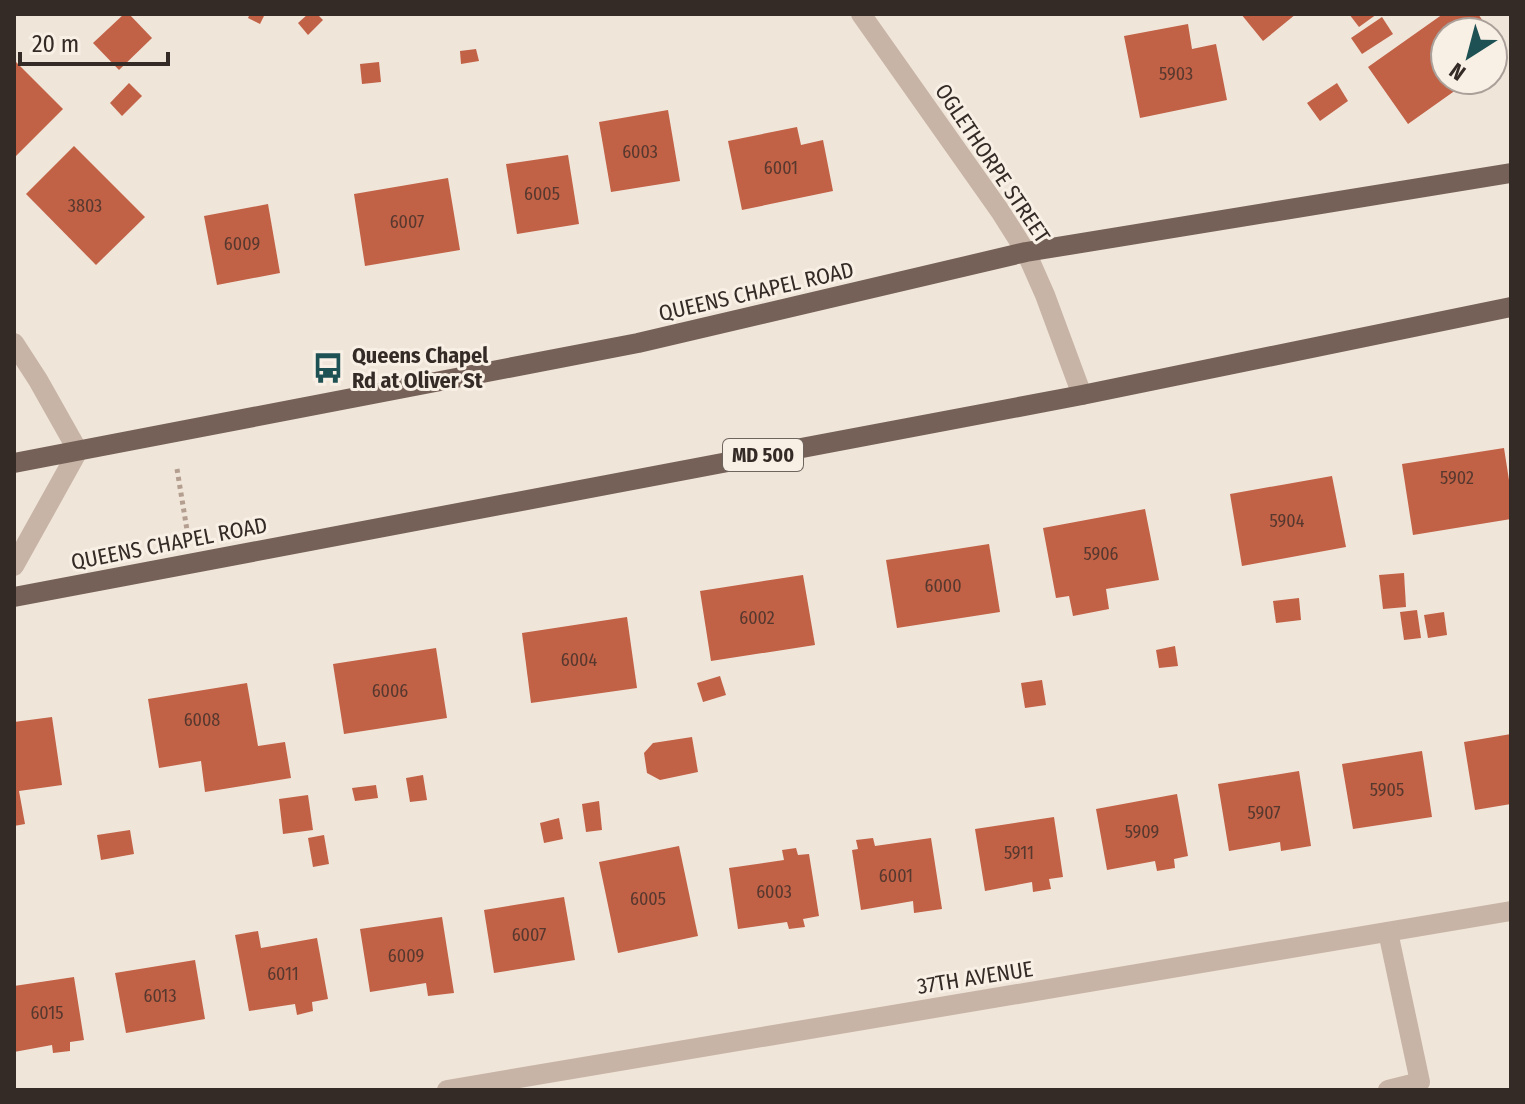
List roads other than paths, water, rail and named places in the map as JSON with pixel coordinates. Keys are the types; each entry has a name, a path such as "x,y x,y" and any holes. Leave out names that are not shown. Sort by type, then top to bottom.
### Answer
{"main road":[{"name":"QUEENS CHAPEL ROAD","path":"14,463 638,343 1026,252 1511,173"},
{"name":"QUEENS CHAPEL ROAD","path":"14,597 1082,395 1511,307"}],"street":[{"name":"OGLETHORPE STREET","path":"861,14 1026,252 1082,395"},
{"path":"14,343 78,451 14,566"},
{"name":"37TH AVENUE","path":"447,1090 1511,911"},
{"path":"1388,932 1420,1082 1388,1090"}],"place":[{"name":"Queens Chapel Rd at Oliver St","path":"328,368"}]}
